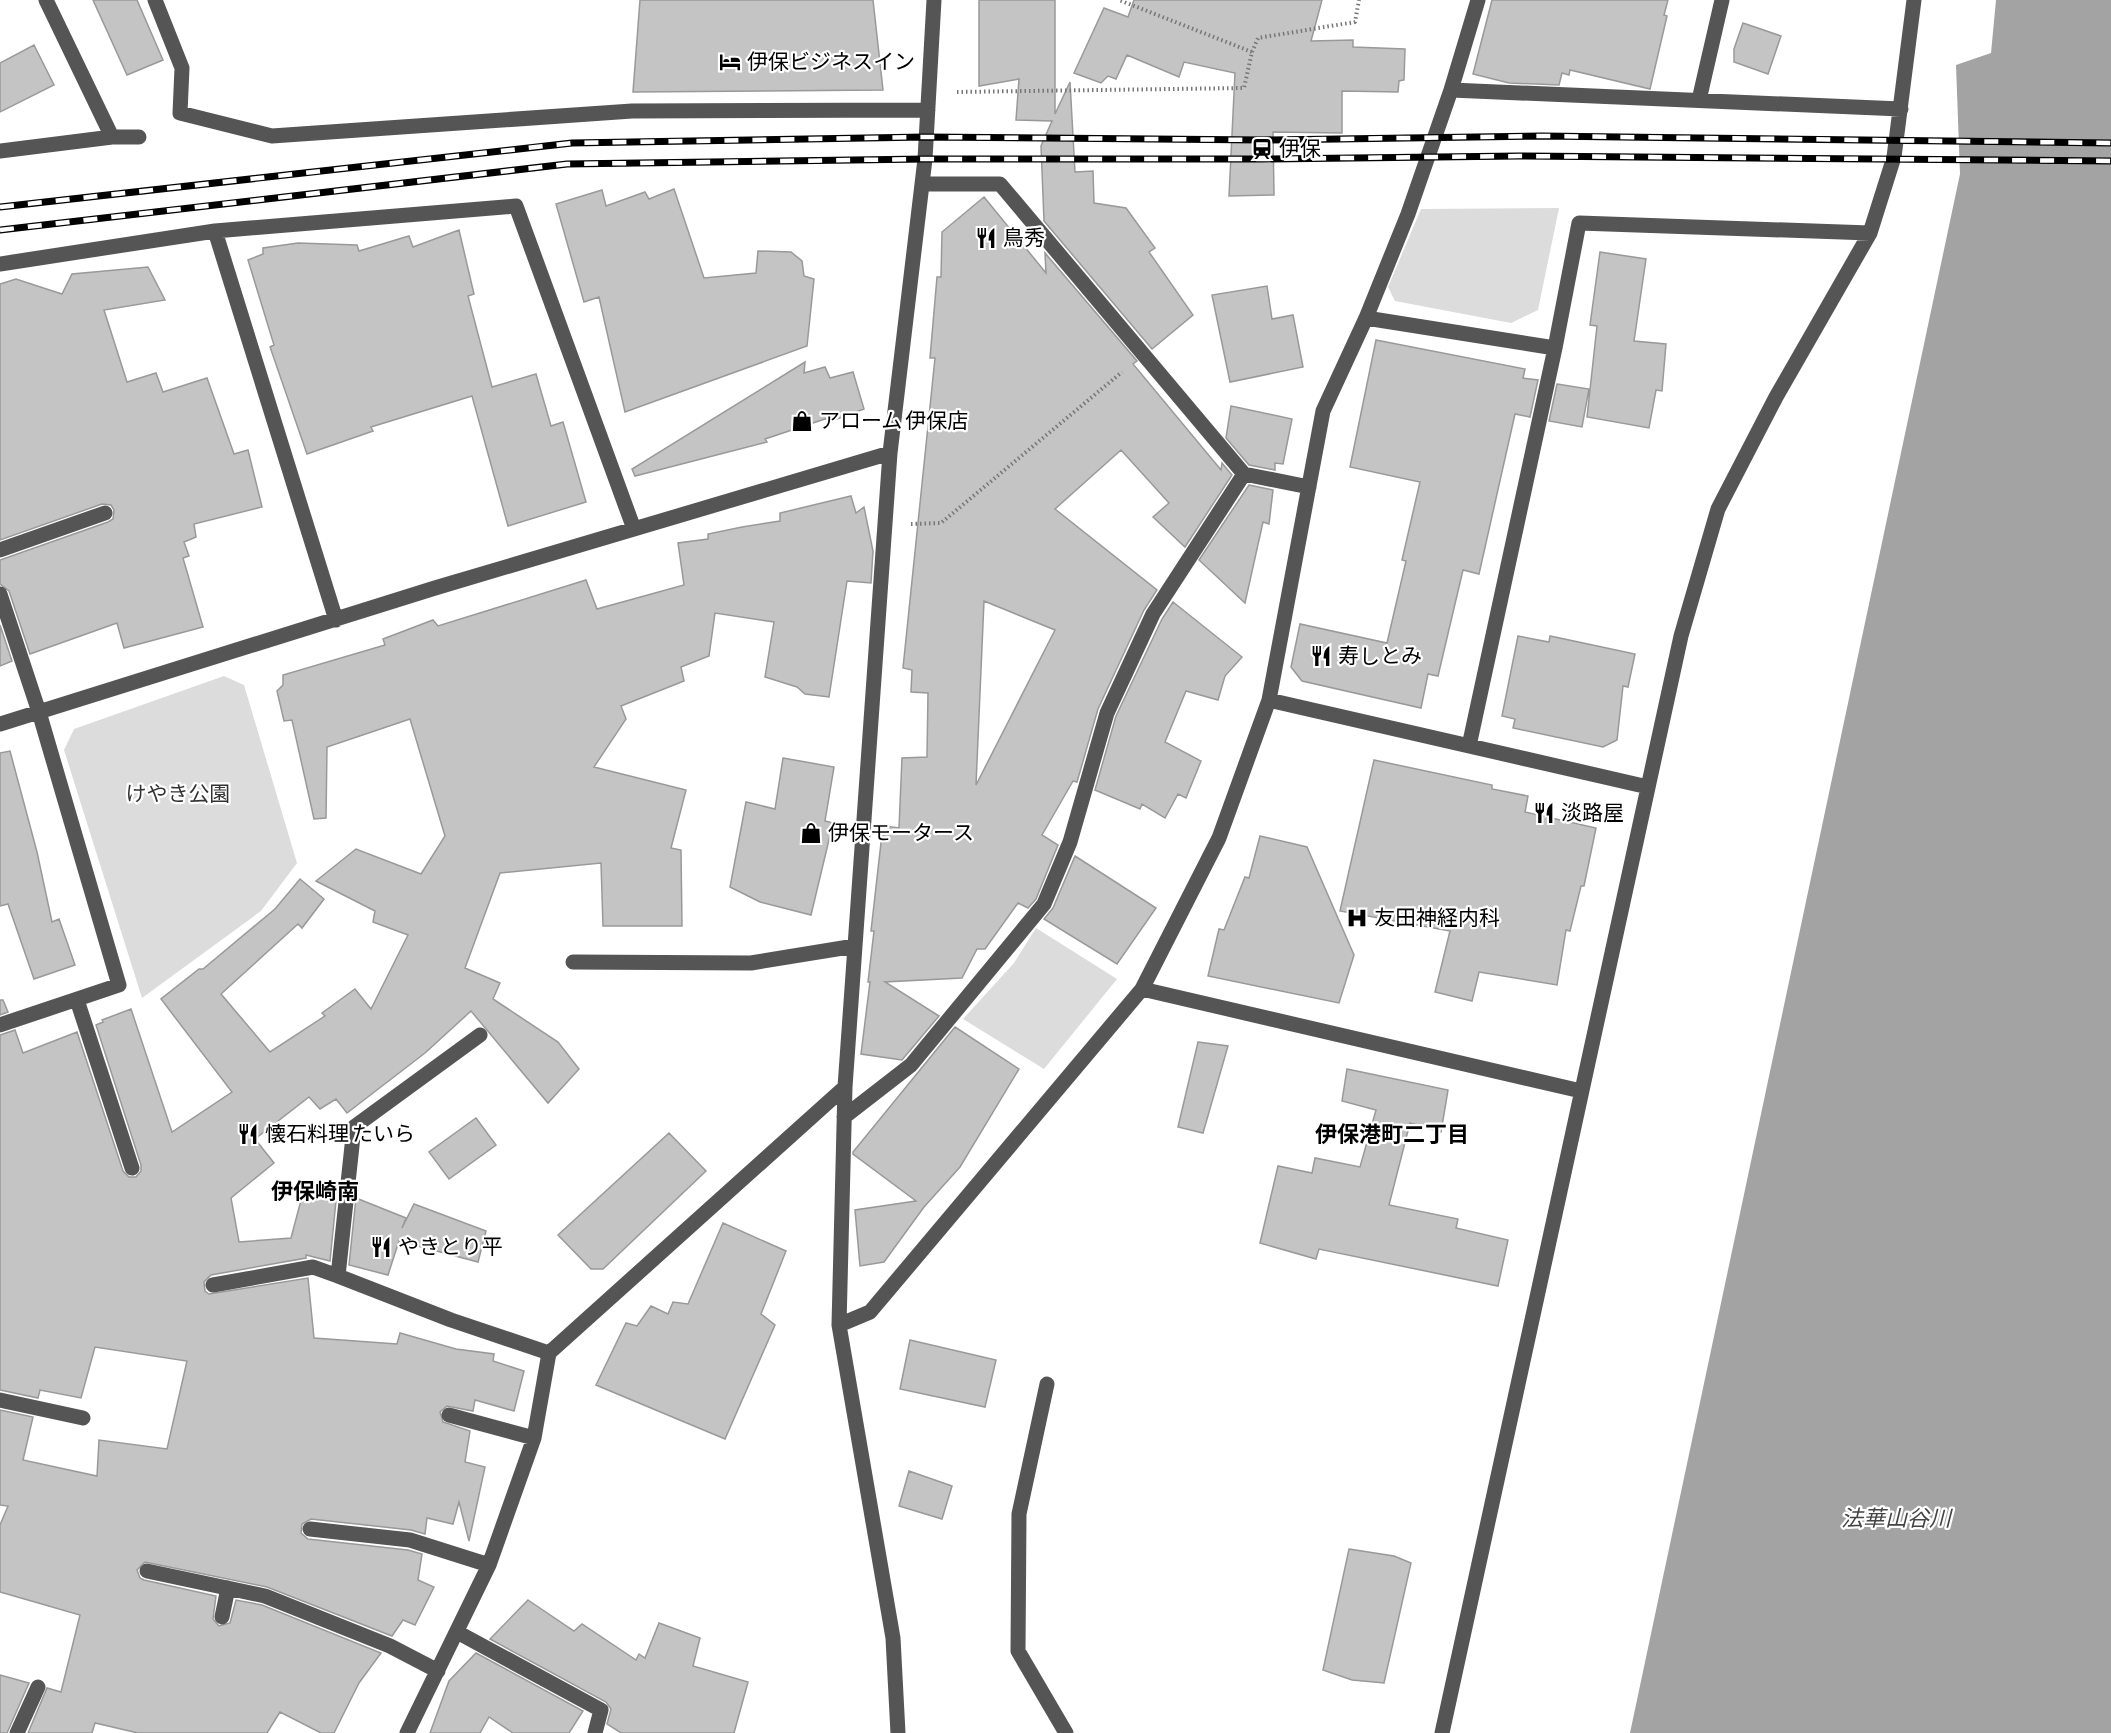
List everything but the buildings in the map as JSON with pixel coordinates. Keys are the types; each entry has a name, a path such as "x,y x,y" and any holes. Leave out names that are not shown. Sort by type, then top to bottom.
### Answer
{"street":[{"path":"46,0 112,137"},
{"path":"155,0 182,68 180,113 272,136 632,111 928,110"},
{"path":"898,1733 893,1638 839,1325 845,1086 890,453 923,184 934,0"},
{"path":"839,1325 870,1312 1142,989 1219,838 1269,700 1323,411 1366,318 1408,214 1451,90 1478,0"},
{"path":"1699,100 1722,0"},
{"path":"1442,1733 1681,636 1718,509 1776,397 1870,233 1894,157 1914,0"},
{"path":"1451,90 1901,109"},
{"path":"0,151 112,137 139,137"},
{"path":"923,184 1000,184 1244,474 1309,487"},
{"path":"0,264 214,231 516,206 634,528"},
{"path":"1469,746 1555,348 1579,223 1870,233"},
{"path":"214,231 336,620"},
{"path":"1366,318 1555,348"},
{"path":"0,724 634,528 890,453"},
{"path":"844,1117 911,1065 1044,904 1070,842 1107,713 1153,615 1244,474"},
{"path":"0,550 105,513"},
{"path":"0,594 39,712 120,985 0,1025"},
{"path":"1269,700 1648,787"},
{"path":"573,962 751,963 855,946"},
{"path":"1142,989 1581,1091"},
{"path":"77,1000 132,1168"},
{"path":"338,1276 354,1127 480,1035"},
{"path":"407,1733 489,1565 534,1438 549,1353 845,1086"},
{"path":"213,1285 313,1267 451,1320 549,1353"},
{"path":"1047,1384 1019,1514 1018,1651 1066,1733"},
{"path":"0,1400 82,1418"},
{"path":"448,1415 534,1438"},
{"path":"310,1529 410,1540 489,1565"},
{"path":"147,1571 265,1596 390,1646 438,1671"},
{"path":"222,1617 228,1588"},
{"path":"457,1632 601,1710 595,1733"},
{"path":"17,1733 38,1687"}],"path":[{"path":"1119,0 1252,52"},
{"path":"929,93 1244,87 1252,52 1258,38 1355,22 1359,0"},
{"path":"885,524 941,523 1143,354"}],"green space":[{"path":"1559,208 1538,310 1511,323 1395,301 1388,287 1421,209"},
{"name":"けやき公園","path":"224,676 244,685 297,863 261,911 142,998 64,750 74,729"},
{"path":"1036,928 1117,979 1044,1069 963,1019 1014,963"}],"water":[{"name":"法華山谷川","path":"1996,0 2111,0 2111,1733 1630,1733 1960,174 1956,65 1991,53"}],"railway":[{"path":"0,207 572,143 925,137 1263,140 1542,136 2111,143"},
{"path":"0,230 567,164 925,159 1519,156 2111,161"}],"place":[{"name":"伊保ビジネスイン","path":"730,62"},
{"name":"伊保","path":"1262,149"},
{"name":"鳥秀","path":"986,238"},
{"name":"アローム 伊保店","path":"802,421"},
{"name":"寿しとみ","path":"1321,656"},
{"name":"淡路屋","path":"1544,813"},
{"name":"伊保モータース","path":"811,833"},
{"name":"友田神経内科","path":"1357,918"},
{"name":"懐石料理 たいら","path":"248,1134"},
{"name":"やきとり平","path":"381,1247"}],"district":[{"name":"伊保港町二丁目","path":"1392,1134"},
{"name":"伊保崎南","path":"315,1191"}]}
